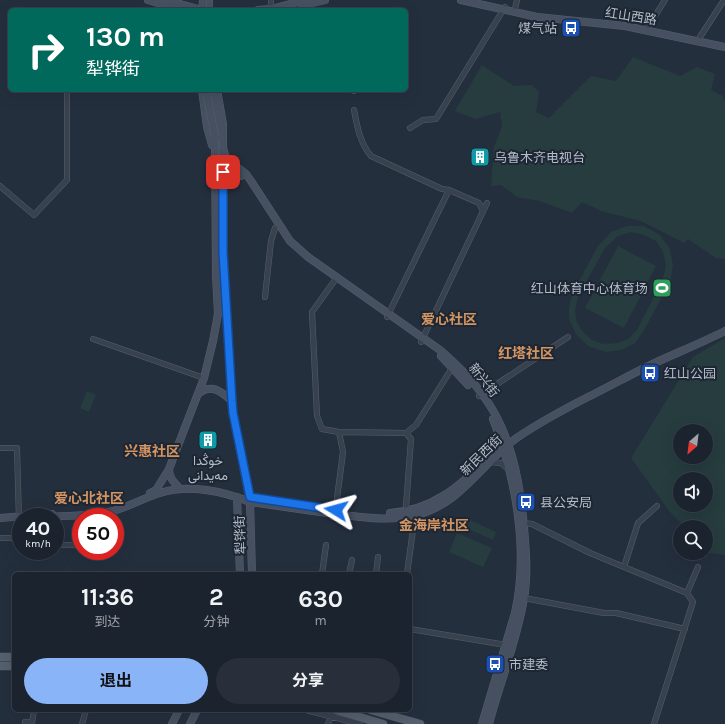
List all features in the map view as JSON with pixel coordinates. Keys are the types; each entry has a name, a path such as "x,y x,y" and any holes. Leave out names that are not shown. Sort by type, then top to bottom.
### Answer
{"main road":[{"path":"148,0 174,8"},
{"path":"165,0 192,7 198,0"},
{"path":"275,8 306,0"},
{"path":"291,8 325,0"},
{"name":"红山西路","path":"461,0 539,14 626,23 725,43"},
{"name":"红山西路","path":"472,0 537,17 625,26 725,47"},
{"path":"202,92 207,127 215,156"},
{"path":"206,92 217,137"},
{"path":"64,514 94,511 121,504 156,490 169,469 204,378 218,314 215,172 217,137 212,92"},
{"path":"217,92 223,124 223,148"},
{"name":"犁铧街","path":"217,137 223,148 223,252 232,401 250,500 252,572"},
{"name":"新兴街","path":"223,148 226,158 246,174 290,241 388,316"},
{"name":"新兴街","path":"215,172 229,170 242,176 287,244 335,280 422,340 440,350 455,364 481,395 514,459 523,523 527,580 520,620 489,724"},
{"name":"新民西街","path":"413,513 458,487 528,426 569,403 725,326"},
{"name":"新民西街","path":"64,516 108,513 160,493 180,489 198,490 250,500 380,518 428,511 451,498 471,483 506,444 565,409 658,362 725,331"},
{"name":"新兴街","path":"422,340 481,395"},
{"path":"197,395 208,388 214,389 225,394 232,401"},
{"name":"新兴街","path":"482,724 519,598 521,577 518,522 506,444"},
{"path":"169,469 169,475 172,481 180,489"},
{"name":"犁铧街","path":"237,497 240,572"},
{"path":"0,518 12,519"},
{"path":"0,522 12,520"},
{"path":"0,657 12,657"},
{"path":"0,666 12,666"},
{"path":"172,724 178,712"},
{"path":"190,724 196,712"},
{"path":"333,712 383,724"},
{"path":"378,712 420,724"}],"street":[{"path":"515,9 517,0"},
{"path":"648,27 665,0"},
{"path":"700,37 724,0"},
{"path":"410,128 424,120 436,119 505,8"},
{"path":"0,186 34,215 67,180 67,92"},
{"path":"354,110 357,128 365,149 371,156 442,189 449,190 479,203 483,211"},
{"path":"388,316 449,190"},
{"path":"422,340 487,204"},
{"path":"265,297 271,241 276,228"},
{"path":"335,280 312,312 317,416 322,428 338,432 406,433 416,425 452,368"},
{"path":"481,395 568,337"},
{"path":"93,339 204,378"},
{"path":"335,512 343,452 338,432"},
{"path":"406,433 411,439 406,507 413,513 406,572"},
{"path":"0,448 17,448 20,508"},
{"path":"490,462 501,463 509,470"},
{"path":"624,567 638,523 657,506"},
{"path":"523,523 532,524 590,553 687,593 693,602 654,724"},
{"path":"0,538 12,538"},
{"path":"322,572 326,545"},
{"path":"376,572 378,557"},
{"path":"349,572 352,560"},
{"path":"687,593 698,567"},
{"path":"524,598 604,613 616,613 684,629"},
{"path":"412,629 506,645"},
{"path":"25,724 25,722 32,723 34,712"},
{"path":"82,724 85,712"},
{"path":"328,724 333,712 360,724"}],"green space":[{"path":"633,57 680,76 697,67 715,74 711,90 723,96 725,103 725,259 716,258 688,239 684,243 641,221 601,211 582,202 572,213 539,201 517,197 501,185 491,186 494,147 502,126 500,112 476,119 455,111 482,65 514,86 532,85 539,92 536,112 549,118 591,76 616,81"},
{"name":"红山体育中心体育场","path":"627,226 644,226 660,235 670,249 673,266 670,282 643,332 635,343 621,350 606,352 588,346 576,334 569,319 569,307 572,294 598,246 611,232","holes":["631,232 644,235 656,241 663,252 666,265 663,279 637,330 628,339 617,343 603,344 592,340 584,333 577,323 575,310 578,297 605,248 618,236"]},
{"path":"618,246 656,266 624,328 585,308"},
{"path":"725,338 725,555 713,553 713,520 678,520 670,512 631,458 693,357"},
{"path":"87,391 96,395 89,412 80,408"},
{"path":"470,520 496,532 493,540 466,528"},
{"path":"457,533 492,548 483,567 449,552"}],"place":[{"name":"煤气站","path":"571,28"},
{"name":"乌鲁木齐电视台","path":"480,157"},
{"name":"红山体育中心体育场","path":"662,288"},
{"name":"红山公园","path":"650,373"},
{"name":"خوڭدا مەيدانى","path":"208,440"},
{"name":"县公安局","path":"526,502"},
{"name":"市建委","path":"495,664"}],"district":[{"name":"爱心社区","path":"449,319"},
{"name":"红塔社区","path":"526,353"},
{"name":"兴惠社区","path":"152,451"},
{"name":"爱心北社区","path":"89,498"},
{"name":"金海岸社区","path":"434,525"}],"route":[{"path":"223,172 223,252 232,401 233,413 250,497 336,510"}]}
